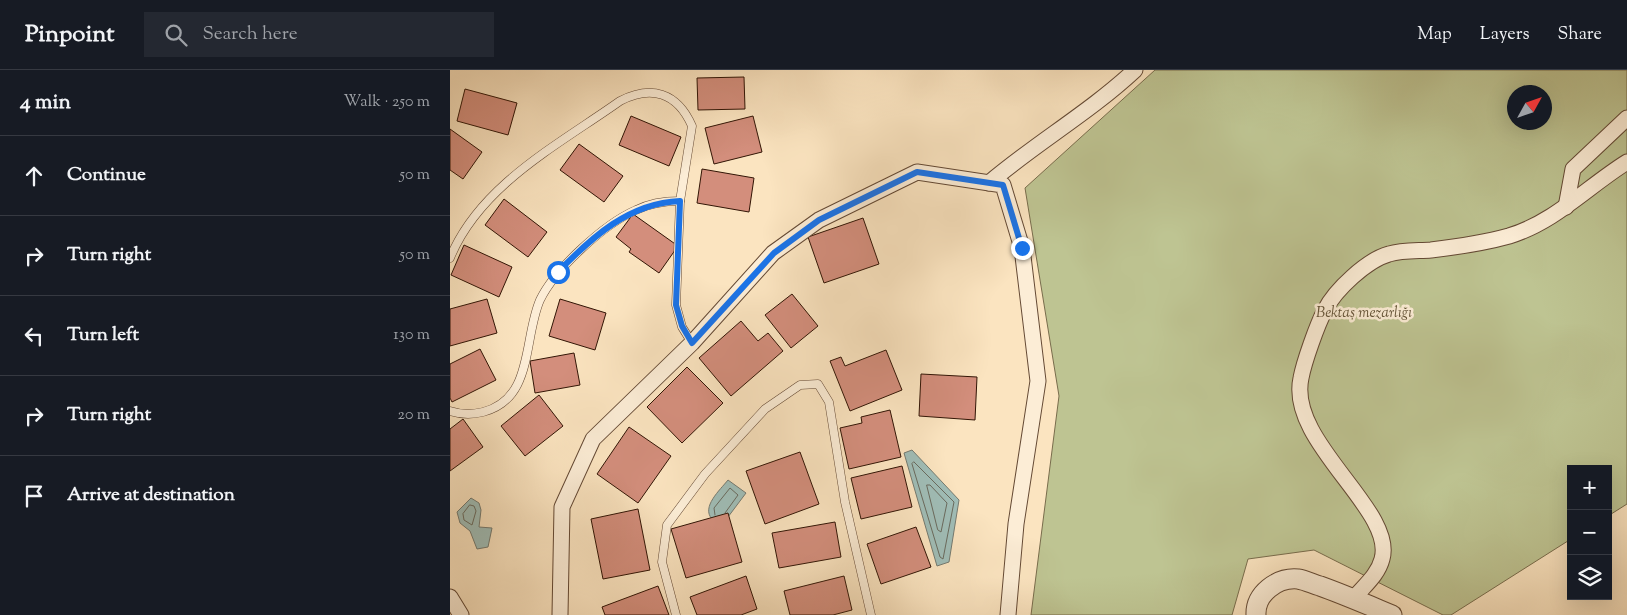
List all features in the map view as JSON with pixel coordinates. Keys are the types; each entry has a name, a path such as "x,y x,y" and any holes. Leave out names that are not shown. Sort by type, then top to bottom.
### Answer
{"street":[{"path":"988,183 1024,154 1109,94 1135,70"},
{"path":"1566,207 1573,169 1627,118"},
{"path":"1354,598 1376,574 1383,558 1383,540 1373,520 1307,423 1301,403 1300,379 1325,310 1345,284 1366,266 1389,254 1454,247 1509,236 1542,223 1627,162"},
{"path":"560,615 562,507 593,439 692,343 774,253 819,220 917,172 1003,185 1022,248 1038,381 1016,524 1008,615"},
{"path":"1256,615 1258,601 1266,590 1275,583 1287,579 1298,579 1354,598 1392,615"},
{"path":"450,597 461,615"}],"lane":[{"path":"450,258 456,244 476,214 504,185 620,102 635,94 657,93 667,97 683,109 692,126 680,201 676,305 680,321 692,343"},
{"path":"450,411 465,414 489,410 498,407 512,395 521,380 531,325 541,299 558,272 570,259 621,218 650,205 680,201"},
{"path":"676,615 662,562 667,525 706,474 765,408 800,385 818,384 829,402 845,502 871,615"}],"green space":[{"name":"Bektaş mezarlığı","path":"1155,70 1627,70 1627,504 1612,513 1612,465 1567,465 1567,542 1451,615 1443,615 1314,550 1248,559 1232,615 1031,615 1059,396 1025,188"}],"water":[{"path":"912,450 959,500 949,562 937,566 904,453"},
{"path":"728,480 746,493 728,517 712,519 709,514 710,504"},
{"path":"471,498 479,503 481,510 479,527 492,528 488,547 477,549 470,531 460,523 457,512"}],"building":[{"path":"744,77 745,109 698,110 697,78"},
{"path":"465,89 517,103 508,135 457,121"},
{"path":"631,116 681,137 669,166 619,145"},
{"path":"753,116 762,152 714,164 705,128"},
{"path":"450,129 482,152 463,179 450,170"},
{"path":"579,144 623,176 604,202 560,170"},
{"path":"702,169 754,178 749,212 697,203"},
{"path":"504,199 547,232 528,257 485,225"},
{"path":"633,214 678,246 659,273 629,252 631,249 616,237"},
{"path":"863,218 879,264 824,283 808,237"},
{"path":"464,245 512,267 499,297 451,275"},
{"path":"792,294 818,326 791,348 765,315"},
{"path":"487,299 497,333 450,346 450,309"},
{"path":"560,299 606,313 595,350 549,336"},
{"path":"741,321 758,341 768,333 783,351 731,396 699,358"},
{"path":"480,349 496,380 452,402 450,398 450,364"},
{"path":"886,350 902,390 850,411 830,361 841,357 845,366"},
{"path":"574,353 580,385 535,393 530,361"},
{"path":"687,367 723,403 682,443 647,407"},
{"path":"921,374 977,377 975,420 919,416"},
{"path":"539,395 563,426 525,456 501,426"},
{"path":"890,410 901,457 849,469 840,428 862,423 861,417"},
{"path":"463,419 483,447 450,471 450,429"},
{"path":"629,427 671,456 638,503 597,474"},
{"path":"800,452 819,504 765,524 746,471"},
{"path":"902,466 912,507 861,519 851,478"},
{"path":"638,509 650,570 603,579 591,519"},
{"path":"728,513 742,562 686,578 671,529"},
{"path":"835,522 841,557 779,568 772,533"},
{"path":"916,527 931,567 881,584 867,544"},
{"path":"746,576 757,609 741,615 697,615 690,597"},
{"path":"844,576 852,610 833,615 790,615 784,591"},
{"path":"658,586 669,615 605,615 602,607"}],"route":[{"path":"558,272 570,259 621,218 650,205 665,201 680,201 681,220 676,305 682,326 692,343 774,253 819,220 917,172 1003,185 1022,248"}]}
